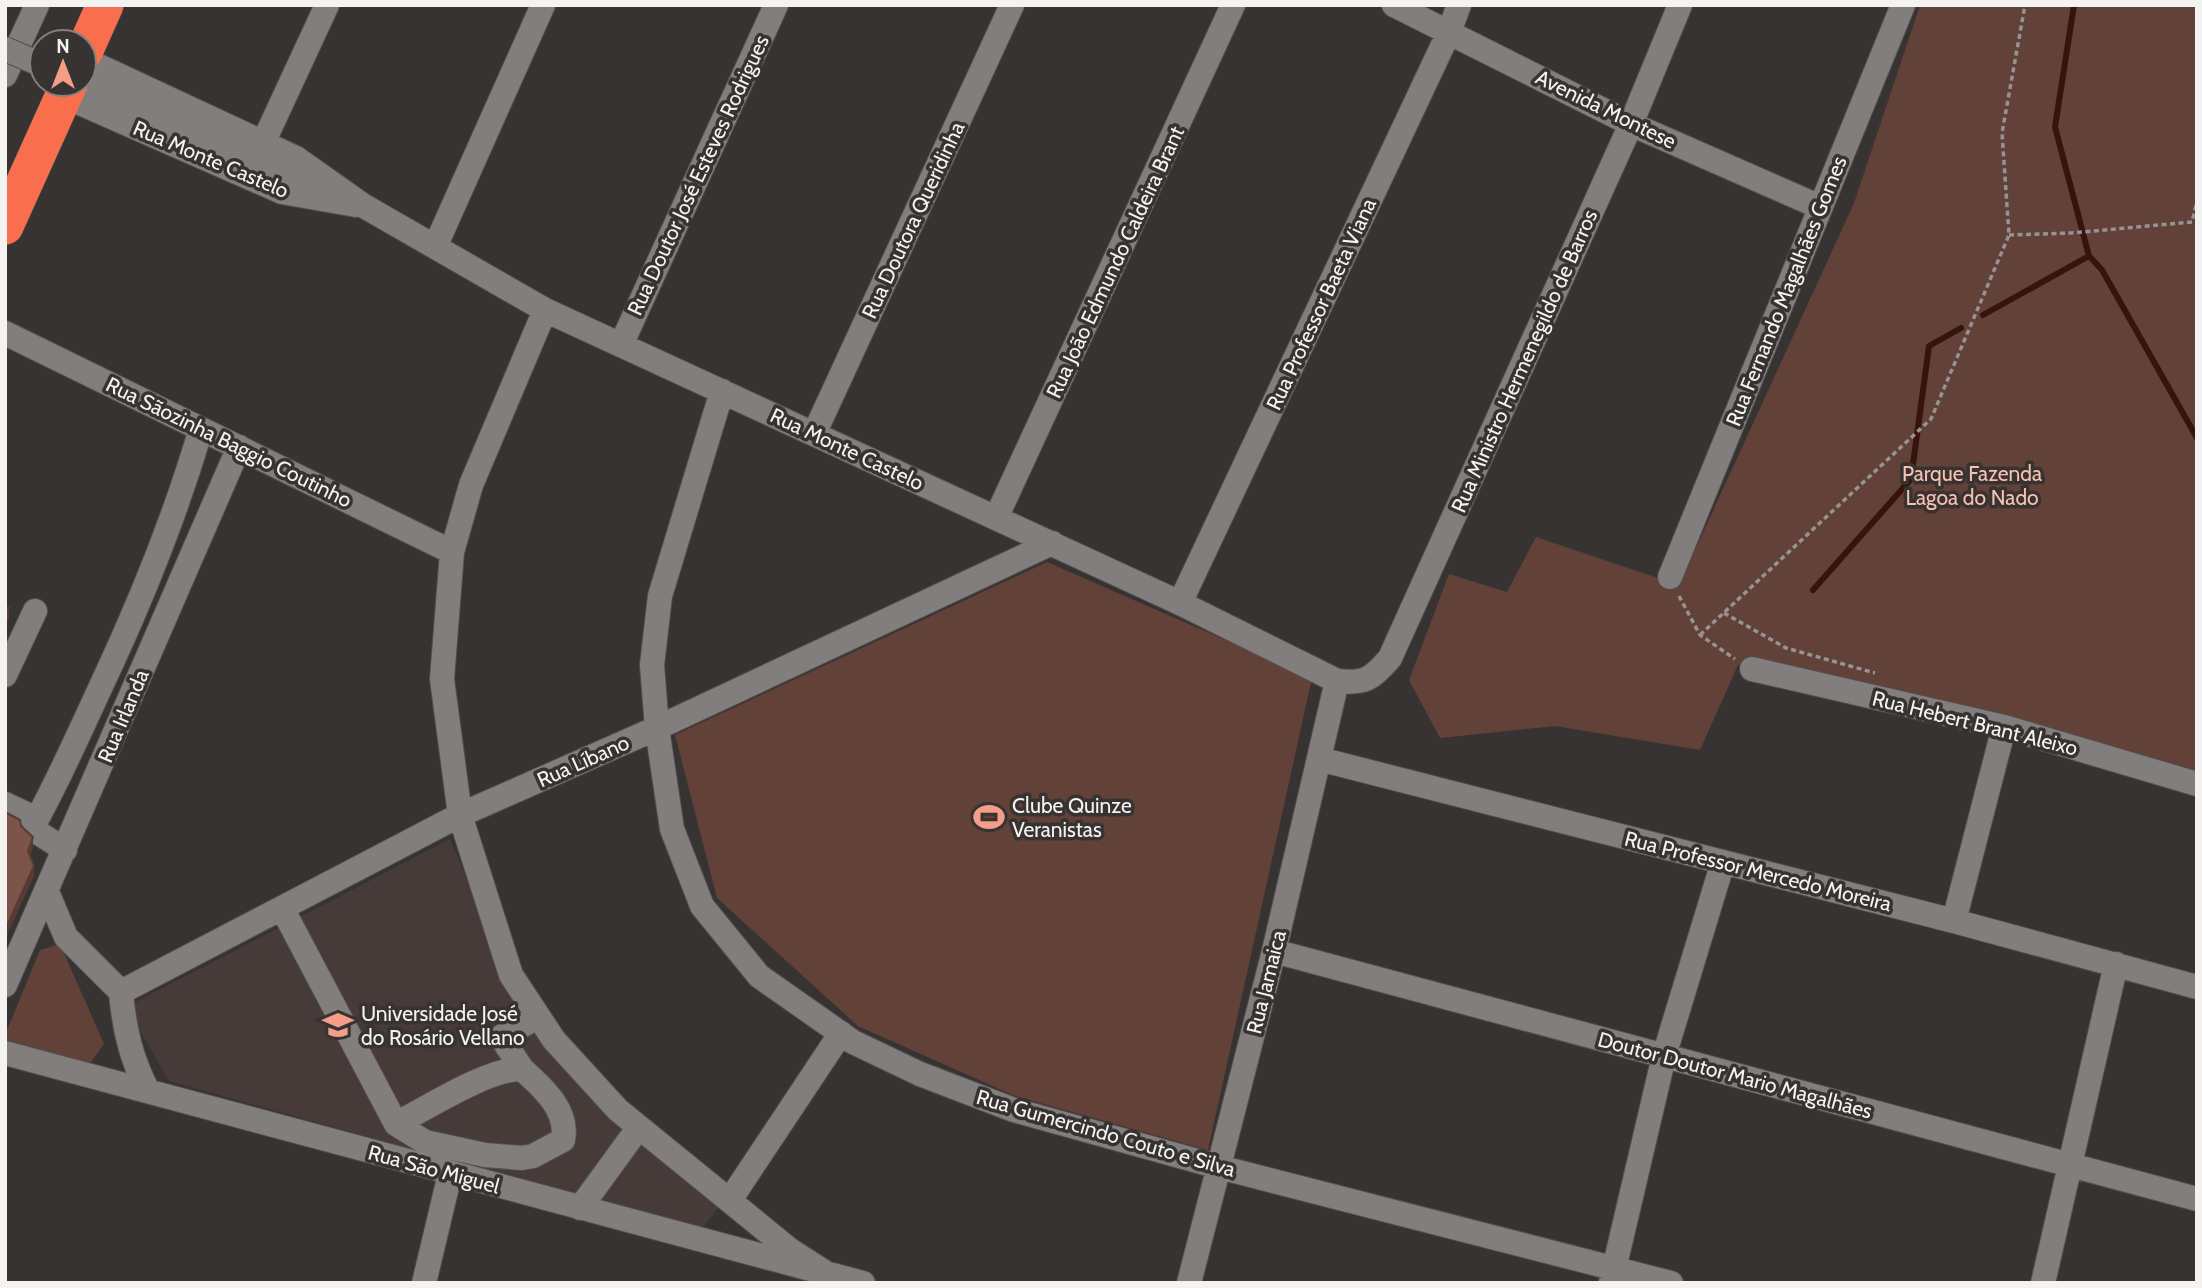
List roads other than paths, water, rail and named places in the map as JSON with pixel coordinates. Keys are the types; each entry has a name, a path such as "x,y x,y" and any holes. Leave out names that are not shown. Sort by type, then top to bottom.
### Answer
{"highway":[{"path":"95,28 105,5"},
{"path":"5,226 67,98"}],"street":[{"path":"5,75 37,5"},
{"path":"263,143 327,5"},
{"path":"436,247 543,5"},
{"name":"Rua Doutor José Esteves Rodrigues","path":"621,345 776,5"},
{"name":"Rua Doutora Queridinha","path":"814,434 1012,5"},
{"name":"Rua João Edmundo Caldeira Brant","path":"996,518 1233,5"},
{"name":"Avenida Montese","path":"1394,5 1631,124 1821,207"},
{"name":"Rua Professor Baeta Viana","path":"1180,603 1449,32 1459,5"},
{"name":"Rua Ministro Hermenegildo de Barros","path":"1337,681 1357,683 1376,675 1390,658 1631,124 1680,5"},
{"name":"Rua Fernando Magalhães Gomes","path":"1670,577 1903,5"},
{"path":"5,49 28,59"},
{"name":"Rua Monte Castelo","path":"98,66 296,158 364,206 545,310 1052,543 1337,681"},
{"name":"Rua Monte Castelo","path":"92,98 282,192 364,206"},
{"path":"97,98 364,206"},
{"path":"545,310 471,485 452,552 442,679 460,815 511,975 554,1040 618,1110 790,1250 825,1273"},
{"name":"Rua Sãozinha Baggio Coutinho","path":"5,332 452,552"},
{"name":"Rua Gumercindo Couto e Silva","path":"722,391 660,596 652,664 657,728 672,829 702,906 759,976 853,1042 920,1074 1014,1110 1612,1275 1671,1283"},
{"path":"65,850 34,830 37,819 119,651 172,522 201,429"},
{"name":"Rua Irlanda","path":"5,985 239,447"},
{"name":"Rua Líbano","path":"121,992 460,815 657,728 1052,543"},
{"path":"5,675 35,611"},
{"name":"Rua Hebert Brant Aleixo","path":"1752,669 2004,727 2197,784"},
{"name":"Rua Jamaica","path":"1189,1283 1274,951 1337,681"},
{"path":"1954,921 2004,727"},
{"name":"Rua Professor Mercedo Moreira","path":"1319,759 1954,921 2197,987"},
{"path":"5,804 37,819"},
{"path":"1612,1275 1664,1055 1723,862"},
{"path":"47,892 65,937 121,992 124,1028 136,1070 148,1091"},
{"path":"282,908 396,1124 425,1142 522,1158 533,1156 563,1140 561,1114 542,1088 522,1069 501,1037 538,1017"},
{"name":"Doutor Doutor Mario Magalhães","path":"1274,951 2197,1199"},
{"path":"2043,1283 2116,964"},
{"path":"704,1241 721,1234 734,1219 734,1204 841,1033"},
{"name":"Rua São Miguel","path":"5,1053 863,1283"},
{"path":"396,1124 478,1082 509,1069 522,1069"},
{"path":"580,1208 639,1127"},
{"path":"424,1283 450,1174"}],"waterway":[{"path":"2074,5 2055,127 2089,256 2102,270 2197,438"},
{"path":"1983,315 2089,256"},
{"path":"1813,590 1911,479 1929,346 1961,328"}],"place":[{"name":"Clube Quinze Veranistas","path":"989,817"},
{"name":"Universidade José do Rosário Vellano","path":"338,1025"}],"park label":[{"name":"Parque Fazenda Lagoa do Nado","path":"1972,485"}]}
